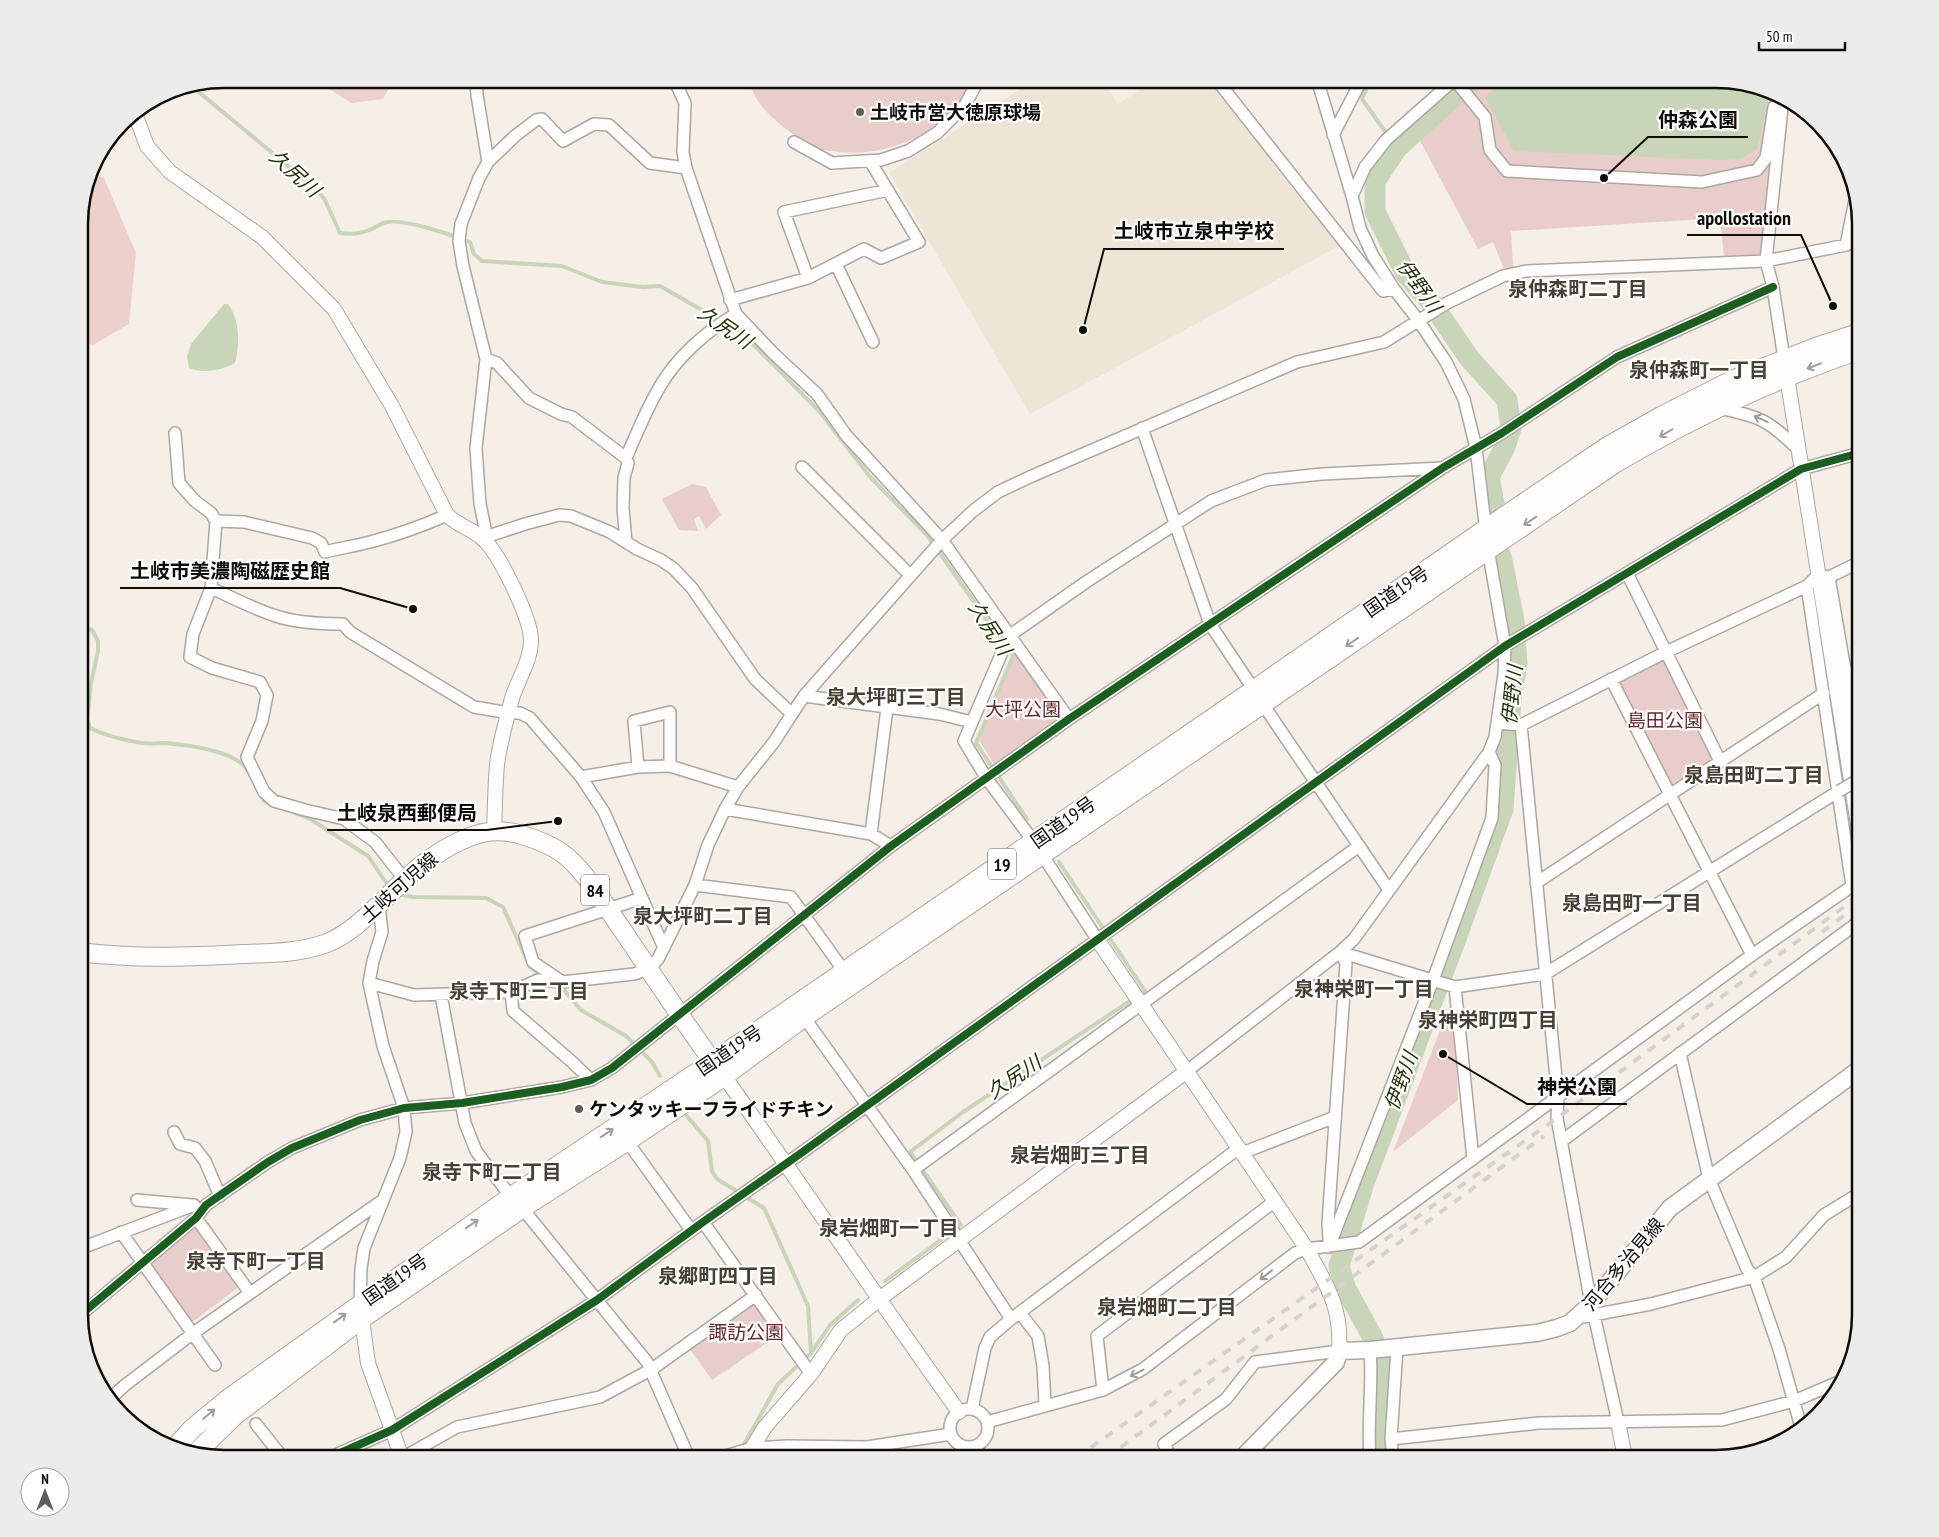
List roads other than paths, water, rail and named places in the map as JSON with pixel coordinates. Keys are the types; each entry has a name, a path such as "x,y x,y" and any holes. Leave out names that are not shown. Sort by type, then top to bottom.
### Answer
{"highway":[{"name":"国道19号","path":"1258,697 1488,549 1615,463 1785,368 1852,338"},
{"name":"国道19号","path":"180,1442 226,1400 361,1311 516,1203 718,1069 804,1017 1038,849 1258,697 1486,529 1607,447 1662,416 1733,380 1852,352"},
{"name":"国道19号","path":"516,1203 627,1141 844,971 1038,849"},
{"name":"国道19号","path":"202,1448 234,1415 361,1311"}],"main road":[{"name":"土岐可児線","path":"88,953 145,957 202,957 288,951 326,944 343,935 443,848 472,836 494,830 511,832 561,852 574,864 608,909 679,1016 718,1069"},
{"name":"河合多治見線","path":"1339,1351 1392,1348 1536,1333 1570,1323 1593,1309 1670,1208 1852,1075"},
{"path":"1250,1450 1336,1362 1339,1351"}],"street":[{"path":"476,87 488,162"},
{"path":"626,458 658,389 666,377 683,356 728,319 730,300 686,168 683,152 685,103 678,87"},
{"path":"794,142 832,163 881,160 908,151 937,133 965,106 975,87"},
{"path":"1222,87 1382,291 1394,289"},
{"path":"751,1450 765,1427 811,1374 841,1330 878,1300 1187,1071 1340,952 1354,939 1489,752 1495,738 1504,674 1505,646 1488,549 1476,448 1464,399 1423,317 1394,289 1373,256 1360,228 1319,87"},
{"path":"1333,135 1358,87"},
{"path":"1352,196 1365,167 1386,140 1445,87"},
{"path":"1461,87 1485,117 1490,150 1507,171 1702,182 1757,170 1766,158 1774,107 1779,104"},
{"path":"1782,105 1766,262 1774,287 1801,469 1852,711"},
{"path":"137,119 147,146 170,172 262,237 334,309 392,406 447,515 482,538 502,566 513,587 529,626 531,640 529,654 511,701 497,764 494,830"},
{"path":"482,538 485,528 480,504 475,459 486,359 463,266 459,241 461,224 479,178 488,162 515,136 536,120 542,119 563,141 594,124 609,125 650,162 686,168"},
{"path":"730,300 808,278 864,249 881,258 919,242 870,161"},
{"path":"808,278 784,212 888,190"},
{"path":"1846,245 1851,218"},
{"path":"369,983 414,995 510,992 538,980 562,982 634,974 649,969 658,959 695,885 708,845 725,809 738,787 774,742 804,696 942,540 973,511 998,492 1297,362 1384,342 1447,303 1503,276 1526,272 1766,262 1852,242"},
{"path":"836,264 873,342"},
{"path":"88,1308 196,1218 206,1205 292,1148 360,1120 404,1108 462,1103 562,1087 591,1080 612,1068 633,1054 644,1043 891,846 1069,719 1210,624 1444,468 1502,433 1617,357 1774,287"},
{"path":"728,319 773,353 817,394 846,435 942,540 1069,719"},
{"path":"486,359 497,363 529,398 561,414 572,417 626,458 628,463 624,478 623,508 626,542"},
{"path":"1715,408 1748,415 1765,421 1776,428 1798,448"},
{"path":"1142,428 1210,624 1389,890"},
{"path":"175,433 180,483 194,501 210,513 216,521 212,588 193,634 190,657 212,668 260,682 267,695 262,721 247,757 264,792 274,801 344,819 375,842 403,882"},
{"path":"347,1450 392,1430 597,1300 691,1230 867,1106 1505,646 1801,469 1852,455"},
{"path":"802,467 910,574"},
{"path":"1167,1450 1164,1444 1226,1398 1255,1362 1339,1351 1340,1334 1336,1308 1331,1293 1307,1249 1038,849 987,779 964,741 1009,636 1086,582 1211,501 1266,480 1322,474 1444,468"},
{"path":"216,521 244,522 312,538 321,543 325,552 350,545 368,543 416,529 447,515"},
{"path":"482,538 560,515 577,518 610,532 637,549 661,560 692,588 755,679 792,714"},
{"path":"1497,723 1521,725 1666,652 1807,586 1824,576 1852,565"},
{"path":"1626,573 1720,761"},
{"path":"1824,576 1852,779"},
{"path":"988,1422 1103,1390 1143,1369 1296,1253 1307,1249 1360,1242 1752,955 1852,886 1807,586"},
{"path":"212,588 254,608 279,617 324,624 343,624 350,632 474,707 509,713 520,712 530,718 581,777 604,812 664,948"},
{"path":"1846,676 1852,672"},
{"path":"1611,679 1668,794 1752,955"},
{"path":"1536,883 1668,794 1824,693"},
{"path":"804,696 938,714 972,722"},
{"path":"871,834 887,708"},
{"path":"638,767 634,721 670,712 670,766"},
{"path":"1521,725 1558,1098 1557,1118 1593,1309 1623,1450"},
{"path":"1329,1246 1433,980 1492,818 1495,765 1489,752"},
{"path":"581,777 638,767 670,766 738,787"},
{"path":"1340,952 1455,987 1545,974 1852,784"},
{"path":"725,809 871,834 891,846"},
{"path":"912,1170 1359,846"},
{"path":"695,885 791,896 844,971"},
{"path":"562,982 533,962 524,936 642,898"},
{"path":"383,901 382,932 373,961 369,983 383,1046 404,1108 406,1132 400,1158 364,1248 361,1270 361,1311 368,1363 399,1450"},
{"path":"1562,1140 1852,927"},
{"path":"1329,1246 1328,1223 1346,963 1340,952"},
{"path":"1455,987 1473,1159"},
{"path":"510,992 513,1011 591,1080"},
{"path":"441,995 465,1123 476,1151 516,1203 652,1369 686,1450"},
{"path":"804,1017 959,1240 1016,1316 1038,1336 1043,1366 1046,1405"},
{"path":"1680,1053 1710,1179 1747,1269 1754,1277 1779,1349 1799,1420"},
{"path":"718,1069 786,1164 878,1300 965,1410 981,1412 988,1422 988,1433 982,1442 972,1447 967,1447 957,1443 951,1434 950,1422 965,1410 990,1337 1241,1151 1335,1118"},
{"path":"174,1132 180,1144 194,1148 205,1161 220,1196"},
{"path":"627,1141 691,1230"},
{"path":"1593,1309 1652,1304 1754,1277 1786,1257 1824,1215 1852,1199"},
{"path":"137,1200 206,1205"},
{"path":"115,1394 192,1334 383,1200"},
{"path":"1103,1390 1097,1336 1275,1201"},
{"path":"88,1245 194,1205"},
{"path":"196,1218 250,1293"},
{"path":"704,1222 811,1374"},
{"path":"121,1232 215,1365"},
{"path":"416,1450 457,1427 600,1397 652,1369 756,1295"},
{"path":"1392,1348 1392,1450"},
{"path":"1369,1450 1370,1350"},
{"path":"1391,1439 1539,1423 1722,1420 1794,1401 1831,1385"},
{"path":"256,1424 277,1450"},
{"path":"765,1450 787,1446 867,1447 951,1434"},
{"path":"964,1450 967,1447"}],"waterway":[{"path":"1367,87 1362,99 1397,148"},
{"name":"伊野川","path":"1464,87 1397,148 1375,181 1375,212 1406,274 1431,302 1469,358 1507,400 1511,428 1505,447 1489,477 1495,509"},
{"name":"久尻川","path":"197,91 310,184 324,198 340,233 361,233 386,222 417,225 470,242 474,254 482,261 562,266 602,282 643,287 660,286 742,333 819,411 871,478 927,535 1003,643"},
{"name":"伊野川","path":"1380,1450 1381,1361 1372,1336 1346,1289 1339,1266 1364,1183 1503,809 1511,700 1517,663 1514,621 1501,556"},
{"path":"88,629 92,630 98,641 88,710"},
{"name":"久尻川","path":"1007,648 1013,656 976,743 1027,819"},
{"path":"88,722 90,728 135,742 165,743 211,750 233,758 248,771"},
{"path":"261,795 264,801 272,804"},
{"path":"290,811 310,819 368,856 389,887"},
{"name":"久尻川","path":"885,1281 961,1225 910,1152 963,1112 1145,991 1059,862"},
{"path":"398,894 413,897 486,898 503,907 530,967 544,977"},
{"path":"556,985 564,990 581,1010 626,1036 652,1062 660,1076"},
{"path":"686,1115 708,1141 712,1171 717,1179 764,1208 808,1306 811,1353"},
{"name":"久尻川","path":"742,1448 778,1384 811,1353 830,1325 858,1300"}],"railway":[{"path":"1087,1450 1557,1118 1852,901"},
{"path":"1822,932 1852,910"},
{"path":"1117,1450 1544,1136"}],"place":[{"name":"土岐市営大徳原球場","path":"860,112"},
{"name":"仲森公園","path":"1604,178"},
{"name":"apollostation","path":"1833,306"},
{"name":"土岐市立泉中学校","path":"1083,330"},
{"name":"土岐市美濃陶磁歴史館","path":"413,609"},
{"name":"土岐泉西郵便局","path":"558,821"},
{"name":"神栄公園","path":"1443,1054"},
{"name":"ケンタッキーフライドチキン","path":"579,1109"}],"district":[{"name":"泉仲森町二丁目","path":"1578,289"},
{"name":"泉仲森町一丁目","path":"1699,370"},
{"name":"泉大坪町三丁目","path":"896,697"},
{"name":"泉島田町二丁目","path":"1754,775"},
{"name":"泉島田町一丁目","path":"1632,903"},
{"name":"泉大坪町二丁目","path":"703,916"},
{"name":"泉神栄町一丁目","path":"1364,989"},
{"name":"泉寺下町三丁目","path":"519,991"},
{"name":"泉神栄町四丁目","path":"1488,1020"},
{"name":"泉岩畑町三丁目","path":"1080,1155"},
{"name":"泉寺下町二丁目","path":"492,1172"},
{"name":"泉岩畑町一丁目","path":"889,1228"},
{"name":"泉寺下町一丁目","path":"256,1261"},
{"name":"泉郷町四丁目","path":"718,1276"},
{"name":"泉岩畑町二丁目","path":"1167,1307"}],"park label":[{"name":"大坪公園","path":"1023,709"},
{"name":"島田公園","path":"1665,720"},
{"name":"諏訪公園","path":"746,1332"}]}
